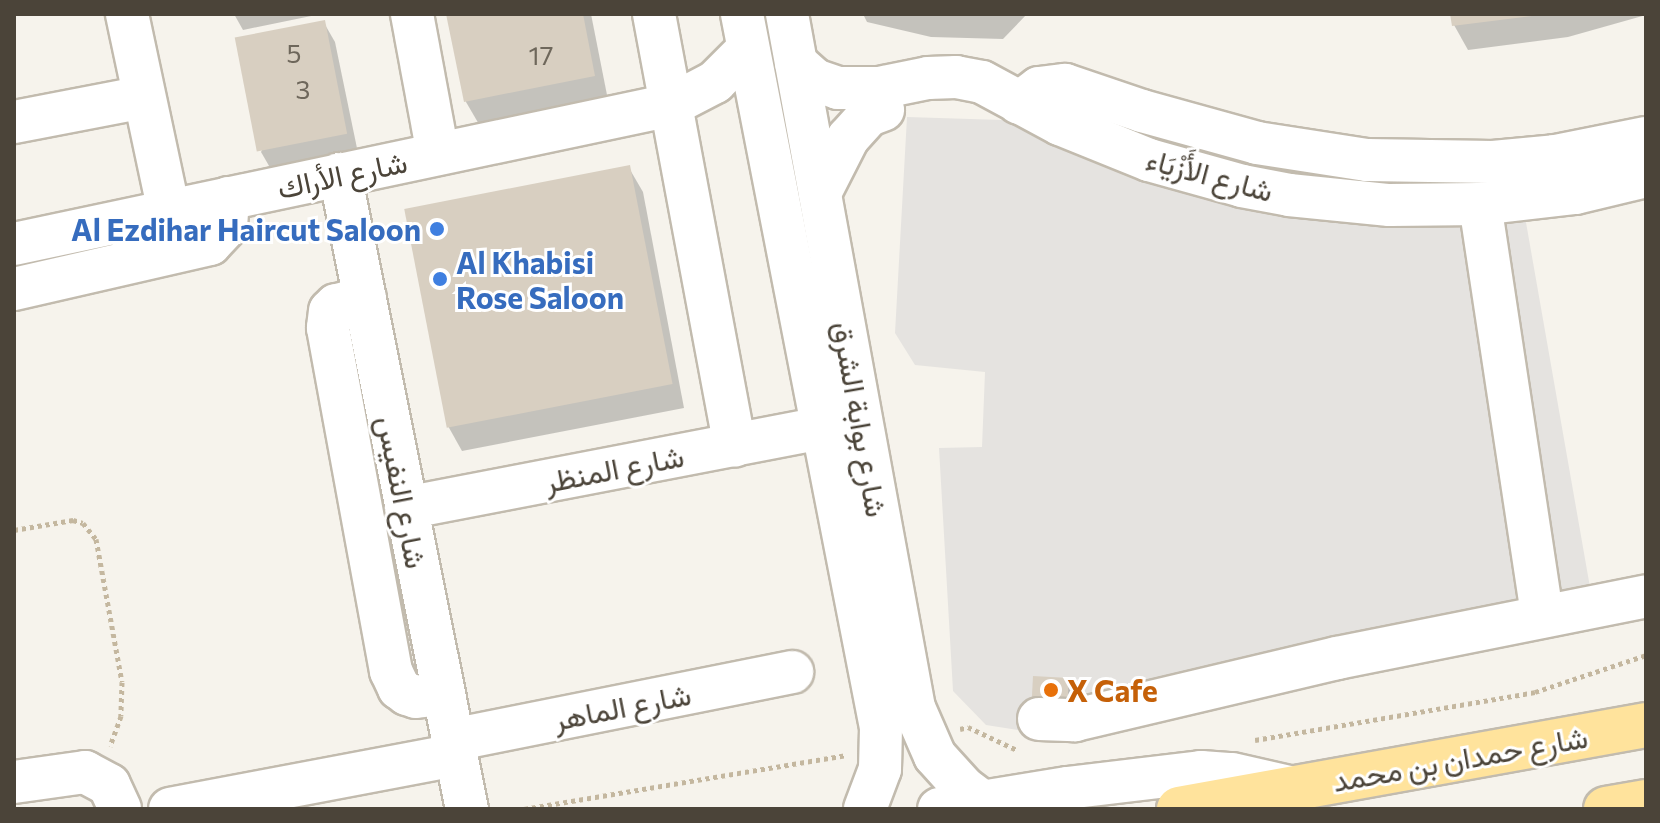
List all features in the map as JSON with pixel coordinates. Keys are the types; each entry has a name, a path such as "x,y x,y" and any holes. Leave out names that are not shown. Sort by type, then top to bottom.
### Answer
{"main road":[{"name":"شارع حمدان بن محمد","path":"1179,809 1646,725"},
{"path":"1606,809 1646,802"}],"street":[{"path":"127,14 169,211"},
{"path":"412,14 438,154"},
{"path":"654,14 735,445"},
{"name":"شارع بوابة الشرق","path":"787,14 911,693 924,737 948,773 981,801"},
{"name":"شارع الأراك","path":"14,244 671,105 715,82 745,31"},
{"name":"شارع بوابة الشرق","path":"745,31 881,728 882,749 874,789 865,809"},
{"name":"شارع الأَزْيَاء","path":"796,63 815,80 838,88 863,90 928,78 956,77 982,82 1019,103 1149,160 1242,186 1363,203 1480,204 1575,193 1646,176"},
{"path":"1019,103 1039,88 1065,85 1142,111 1257,143 1355,158 1414,162 1493,162 1555,156 1646,138"},
{"path":"14,122 144,97"},
{"name":"شارع الأراك","path":"671,105 719,109 762,125"},
{"path":"820,193 848,138 869,115 883,110"},
{"name":"شارع النفيس","path":"340,174 467,809"},
{"path":"14,289 210,244 226,227 230,215 228,198"},
{"path":"1480,204 1542,616"},
{"path":"365,298 336,305 327,320 391,671 399,688 407,694 416,697 442,694"},
{"name":"شارع المنظر","path":"406,508 822,428"},
{"path":"1029,735 1075,720 1337,658 1646,596"},
{"name":"شارع الماهر","path":"170,809 792,672"},
{"path":"14,782 70,772 109,793"},
{"path":"939,809 1201,772 1232,774 1293,788"}],"path":[{"path":"14,530 73,520 83,523 96,539 123,699 115,733 109,793"},
{"path":"1239,743 1535,692 1646,655"},
{"path":"924,737 968,727 1029,735"},
{"path":"524,809 882,749"}],"shaded area":[{"path":"907,117 1032,121 1206,186 1524,211 1594,610 1043,734 986,725 953,691 939,448 982,447 985,372 915,365 895,333"}],"building":[{"path":"446,14 583,14 595,76 464,102"},
{"path":"1450,14 1532,14 1532,16 1452,26"},
{"path":"325,20 347,134 257,151 235,38"},
{"path":"630,165 673,384 447,428 404,209"},
{"name":"X Cafe","path":"1033,676 1069,678 1068,704 1032,702"}],"place":[{"name":"Al Ezdihar Haircut Saloon","path":"437,229"},
{"name":"Al Khabisi Rose Saloon","path":"440,279"},
{"name":"X Cafe","path":"1051,690"}]}
